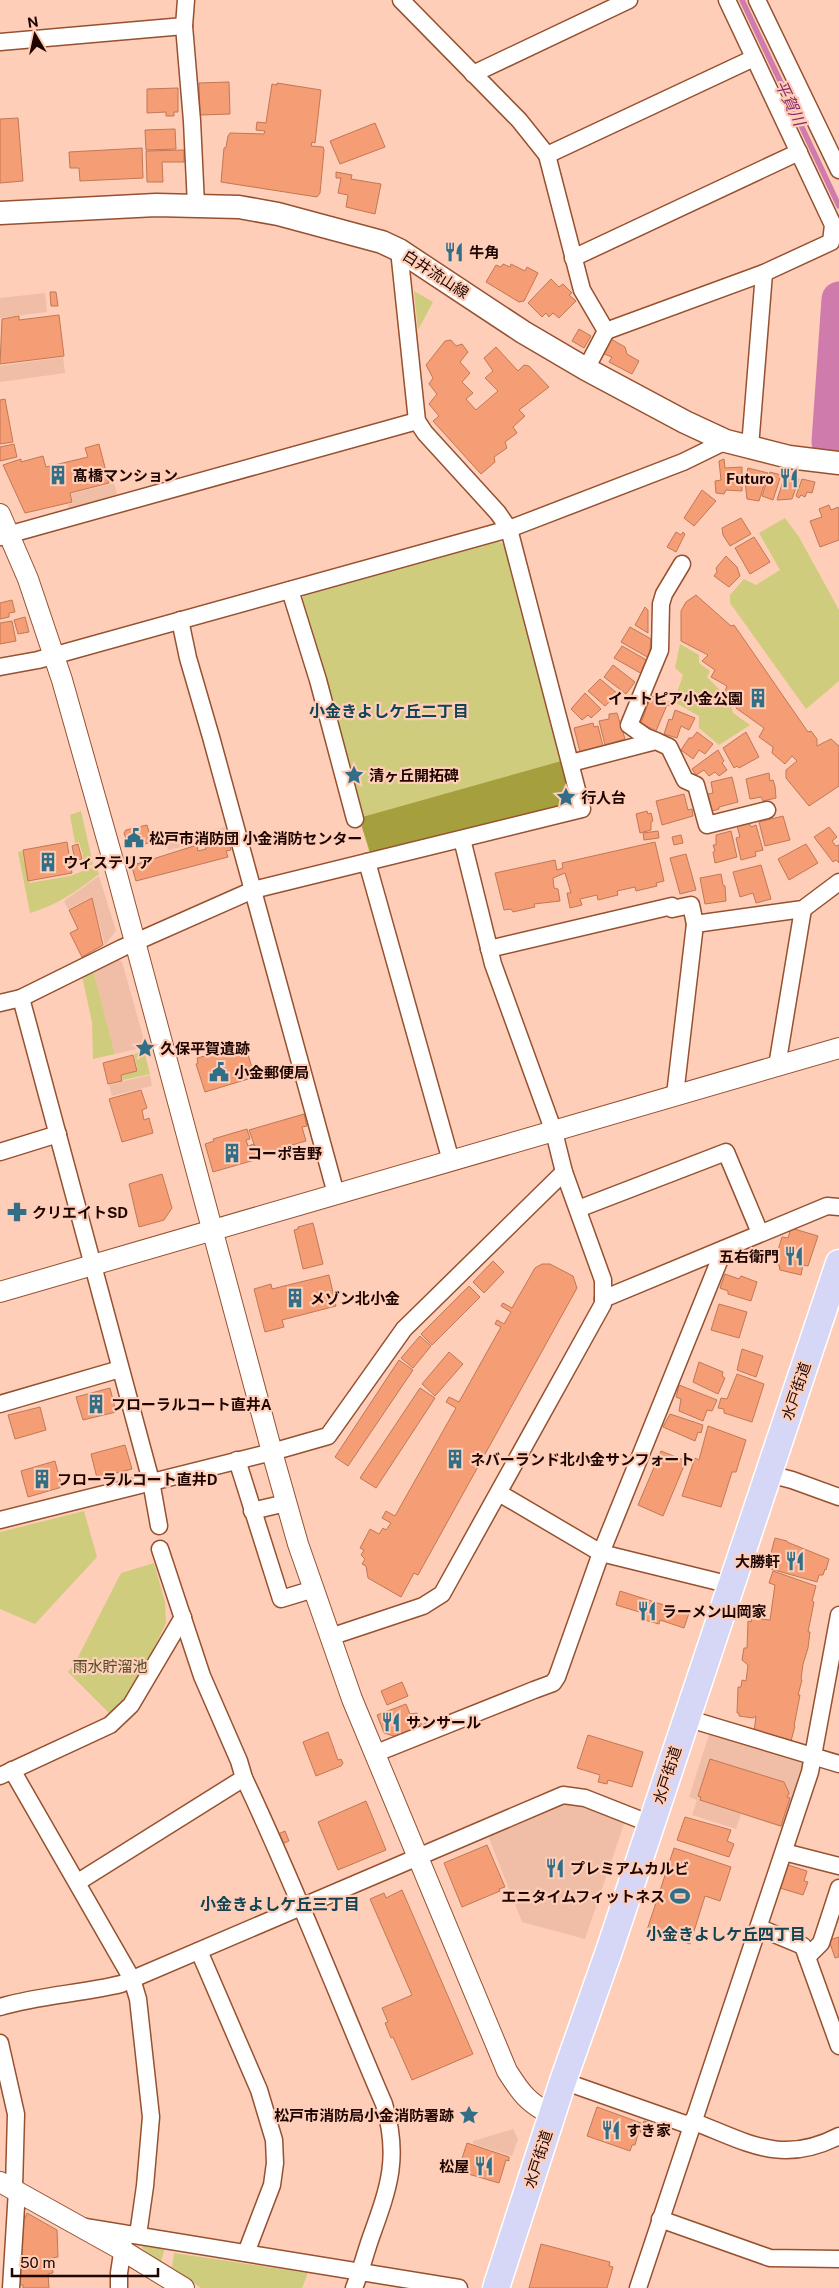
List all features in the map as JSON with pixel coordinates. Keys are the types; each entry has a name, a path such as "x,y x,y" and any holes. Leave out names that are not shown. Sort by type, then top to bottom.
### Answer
{"highway":[{"name":"水戸街道","path":"496,2288 563,2081 839,1263"}],"main road":[{"name":"白井流山線","path":"0,213 196,205 239,207 278,214 382,242 399,250 524,332 586,369 684,422 726,441 789,457 838,464"}],"street":[{"path":"186,0 184,26 192,121 196,205"},
{"path":"401,0 526,127 547,155 582,290 606,331"},
{"path":"473,74 629,0"},
{"path":"586,369 606,331 764,273 831,242 833,225 727,0"},
{"path":"757,0 839,170"},
{"path":"0,42 184,26"},
{"path":"547,155 754,58"},
{"path":"573,258 800,152"},
{"path":"0,1003 21,998 134,942 253,890 582,809 509,529 498,513 425,433 417,421 399,250"},
{"path":"750,447 764,273"},
{"path":"5,535 417,421"},
{"path":"0,667 55,654 509,529 683,462 726,441"},
{"path":"0,514 5,535 28,579 55,654 286,1503 330,1637 374,1754 419,1857 507,2071 522,2096 533,2105 552,2115"},
{"path":"682,564 664,594 661,604 660,650 629,725 646,737 669,747 685,780 696,785 707,825 767,810"},
{"path":"290,590 320,689 355,819"},
{"path":"180,620 195,688 211,737 336,1194"},
{"path":"570,763 656,741"},
{"path":"330,1637 423,1606 442,1594 603,1304 604,1280 564,1172 554,1132 506,1002 490,949 462,839"},
{"path":"367,862 450,1161"},
{"path":"695,924 803,909 839,882"},
{"path":"490,949 672,906 672,909 691,905 695,924 675,1095"},
{"path":"776,1066 803,909"},
{"path":"21,998 151,1481 159,1526"},
{"path":"0,1292 839,1048"},
{"path":"0,1152 58,1134"},
{"path":"578,1209 726,1152 760,1233"},
{"path":"0,1520 272,1452 328,1436 404,1329 564,1172"},
{"path":"603,1299 827,1206 839,1207"},
{"path":"374,1754 553,1682 557,1677 601,1553 724,1249"},
{"path":"0,1404 120,1369"},
{"path":"237,1460 281,1599 314,1589"},
{"path":"768,1474 792,1480 839,1497"},
{"path":"499,1493 601,1553 731,1585"},
{"path":"252,1511 286,1503"},
{"path":"160,1549 202,1676 239,1761 244,1778 302,1905 338,1997 384,2104 393,2138 392,2167 388,2192 354,2288"},
{"path":"638,2288 691,2123 760,1928 814,1757 839,1615"},
{"path":"119,2288 129,2239 145,2186 151,2117 138,1999 132,1979 78,1882 6,1773 110,1724 131,1705 182,1617"},
{"path":"686,1718 839,1764"},
{"path":"78,1882 244,1778"},
{"path":"0,2007 28,1998 48,1995 61,1996 106,1987 132,1979 563,1795 585,1798 651,1824"},
{"path":"784,1852 839,1866"},
{"path":"807,1956 821,1943 839,1888"},
{"path":"760,1928 803,1946 839,2046"},
{"path":"199,1951 259,2090 274,2140 275,2163 272,2185 246,2253"},
{"path":"0,2043 16,2114 10,2187 11,2288"},
{"path":"563,2081 763,2148 780,2151 816,2148 839,2136"},
{"path":"10,2187 78,2226 129,2239 246,2253 459,2288"},
{"path":"660,2219 770,2258 839,2259"},
{"path":"129,2239 184,2288"}],"shaded area":[{"path":"45,293 47,312 0,318 0,298"},
{"path":"63,357 65,373 0,382 0,366"},
{"path":"114,483 118,498 69,510 68,504 73,503 71,494"},
{"path":"565,760 577,803 371,855 359,818"},
{"path":"225,827 228,836 168,850 165,842"},
{"path":"99,876 116,931 105,945 92,897 68,909 64,901"},
{"path":"116,957 122,962 146,1047 115,1054 93,970"},
{"path":"150,1075 152,1086 112,1096 109,1085"},
{"path":"710,1732 799,1760 806,1769 786,1829 741,1814 736,1829 692,1815 697,1800 689,1797"},
{"path":"563,1803 580,1803 625,1821 585,1939 522,1922 487,1833"},
{"path":"513,2129 518,2139 512,2156 473,2144 473,2141"}],"green space":[{"path":"414,291 433,302 418,330"},
{"path":"785,518 799,537 839,610 839,681 806,709 730,603 730,595 744,579 756,585 780,570 759,533"},
{"path":"497,540 507,547 575,800 369,852 299,604 305,594"},
{"path":"680,644 699,655 699,663 710,671 707,677 720,690 722,697 731,705 733,713 750,725 719,745 699,728 699,716 674,702 683,675 675,668"},
{"path":"81,811 93,864 86,867 79,842 75,843 70,815"},
{"path":"22,851 29,883 70,876 96,866 99,874 66,897 30,913 18,852"},
{"path":"93,970 115,1054 93,1059 92,1022 82,976"},
{"path":"144,1051 150,1074 123,1080 122,1075 138,1071 134,1054"},
{"path":"84,1511 97,1557 35,1624 0,1609 0,1532"},
{"name":"雨水貯溜池","path":"154,1563 165,1602 166,1623 135,1687 123,1704 111,1715 68,1672 75,1663 121,1573"},
{"path":"143,2242 165,2247 161,2262 142,2248"},
{"path":"174,2253 308,2273 302,2288 201,2288 172,2267"}],"building":[{"path":"229,82 230,114 200,115 199,83"},
{"path":"277,83 321,90 315,143 312,142 311,146 323,147 324,150 320,193 317,197 221,182 224,148 226,147 228,136 230,133 264,134 265,131 256,130 257,122 266,123 272,84 277,85"},
{"path":"178,88 178,112 174,112 174,116 166,116 166,112 147,113 147,89"},
{"path":"18,118 23,181 0,183 0,119"},
{"path":"375,123 385,147 340,164 330,141"},
{"path":"175,129 176,149 146,150 145,130"},
{"path":"142,148 143,178 80,181 79,168 70,168 69,152"},
{"path":"184,150 184,162 162,162 163,182 147,182 146,151"},
{"path":"336,172 352,175 351,179 381,184 375,214 346,207 348,195 338,193 341,178 336,178"},
{"path":"503,264 510,267 511,264 525,271 527,267 538,273 524,301 519,302 486,282 496,265 501,267"},
{"path":"551,279 559,287 563,284 572,293 569,295 576,301 559,318 553,313 549,317 546,313 542,317 528,303"},
{"path":"50,292 56,292 58,306 51,306"},
{"path":"59,315 64,356 0,364 2,319 19,316 19,320"},
{"path":"579,329 591,336 584,348 572,341"},
{"path":"611,339 625,347 627,354 639,361 632,374 609,362 612,357 604,354"},
{"path":"451,340 456,346 462,344 468,352 460,362 470,373 462,382 473,393 466,399 476,410 498,391 485,378 493,371 484,358 496,347 518,371 524,365 529,366 549,387 519,410 525,416 513,427 517,433 505,442 507,448 494,457 495,462 481,474 433,421 439,416 429,404 437,394 429,384 433,378 426,365 445,341"},
{"path":"5,399 13,442 0,444 0,400"},
{"path":"14,444 17,457 0,461 0,447"},
{"name":"髙橋マンション","path":"99,444 109,483 70,493 72,502 25,513 3,465 21,459 21,462 43,456 46,467 88,457 85,448"},
{"path":"724,459 725,468 742,467 742,491 726,490 724,494 716,493 715,481 721,480 719,461"},
{"path":"748,468 768,473 759,501 747,499 745,481"},
{"path":"770,472 781,475 773,500 762,496"},
{"path":"785,475 799,479 792,499 777,500"},
{"path":"802,479 815,482 812,493 807,492 805,497 801,495 799,498 796,496"},
{"path":"702,490 716,501 694,526 684,518"},
{"path":"829,505 831,510 838,507 839,540 820,547 810,521 822,517 819,509"},
{"path":"741,518 751,534 730,546 723,535 722,528"},
{"path":"676,532 681,535 683,532 685,534 676,552 667,547"},
{"path":"754,537 770,562 750,574 735,548"},
{"path":"726,556 737,567 740,576 729,587 714,576 717,572 716,568"},
{"name":"イートピア小金公園","path":"696,595 731,626 734,625 808,732 811,731 817,739 817,746 831,739 839,746 839,786 809,806 786,778 786,770 797,761 792,756 785,764 772,753 773,747 759,737 764,728 736,708 737,702 724,694 727,686 711,677 715,670 702,661 708,655 681,641 681,611 686,602"},
{"path":"12,600 15,612 9,613 9,617 0,619 0,603"},
{"path":"645,607 648,610 648,633 635,625"},
{"path":"25,617 29,632 18,634 14,620"},
{"path":"12,621 16,641 0,644 0,623"},
{"path":"630,627 651,639 649,658 621,642"},
{"path":"622,646 650,662 644,675 614,658"},
{"path":"613,665 635,682 626,694 604,677"},
{"path":"600,679 618,694 605,706 588,691"},
{"path":"585,693 601,709 591,718 588,715 582,720 571,709"},
{"path":"651,696 671,703 670,706 667,705 656,731 641,723"},
{"path":"675,710 695,718 689,730 681,726 677,738 664,734 669,719 672,720"},
{"path":"617,713 625,739 605,745 599,721 609,719 609,714"},
{"path":"593,723 594,727 598,726 603,746 580,752 574,728"},
{"path":"697,732 713,744 705,754 699,750 693,759 681,750 689,738 692,738"},
{"path":"746,732 759,757 739,768 737,766 734,768 723,748"},
{"path":"718,750 724,761 722,763 727,770 719,776 715,772 709,776 704,770 696,775 692,769"},
{"path":"769,773 770,781 773,780 775,786 776,798 763,801 761,797 750,799 746,779"},
{"path":"732,777 738,802 712,811 708,794 713,793 711,782"},
{"path":"684,794 688,810 692,809 693,816 662,825 656,801"},
{"path":"647,811 648,814 651,813 653,821 651,822 651,830 640,833 636,814"},
{"path":"783,816 790,840 765,846 759,822"},
{"path":"749,823 751,827 756,825 763,850 755,852 756,856 741,860 736,838 740,837 737,826"},
{"path":"147,825 152,842 129,848 124,833 126,830"},
{"path":"829,827 837,837 832,841 836,846 839,845 839,863 836,860 833,862 814,837"},
{"path":"658,831 659,838 644,840 643,833"},
{"path":"731,831 737,857 715,863 713,845 716,845 716,835"},
{"path":"681,835 683,843 674,845 672,837"},
{"path":"228,838 231,850 226,851 228,857 136,881 129,857 135,856 137,864 197,845 198,851 206,849 205,844"},
{"name":"ウィステリア","path":"67,842 72,873 28,881 23,850"},
{"path":"655,842 664,881 656,883 657,886 636,891 635,887 617,891 618,895 598,900 597,895 580,899 582,905 570,908 567,893 571,893 565,873 553,878 554,888 558,889 560,901 534,904 535,907 513,912 511,909 504,910 495,873 555,860 557,870 563,868 562,863"},
{"path":"78,844 82,859 75,860 72,846"},
{"path":"806,844 818,863 789,880 778,859"},
{"path":"686,854 696,890 680,894 670,858"},
{"path":"761,865 771,899 756,903 753,893 740,897 733,872"},
{"path":"721,874 723,885 725,886 726,901 705,904 700,878"},
{"path":"92,898 103,945 82,957 70,933 78,929 69,910"},
{"path":"245,1045 255,1077 205,1092 196,1064 198,1063 197,1058 220,1052 221,1056 235,1052 234,1048"},
{"path":"133,1055 137,1071 121,1075 122,1081 108,1084 103,1063"},
{"path":"141,1090 147,1108 142,1110 144,1120 149,1118 153,1133 122,1142 109,1099"},
{"path":"304,1114 307,1126 302,1127 306,1141 258,1155 249,1130"},
{"name":"コーポ吉野","path":"247,1129 250,1139 246,1140 248,1146 254,1144 258,1159 213,1172 205,1144 214,1141 213,1139"},
{"path":"162,1174 172,1208 164,1220 139,1227 129,1184"},
{"path":"313,1223 323,1264 303,1269 294,1230"},
{"path":"791,1228 818,1236 808,1266 803,1265 801,1275 780,1270 779,1265 774,1263 782,1237 788,1238"},
{"path":"493,1261 504,1272 484,1293 473,1282"},
{"name":"ネバーランド北小金サンフォート","path":"542,1264 550,1264 573,1276 577,1288 418,1575 414,1573 401,1597 368,1578 366,1566 362,1564 365,1559 361,1555 364,1550 360,1548 370,1529 379,1534 383,1528 386,1530 391,1523 382,1518 386,1511 395,1516 456,1408 446,1402 449,1397 459,1402 501,1327 495,1324 497,1320 504,1324 511,1312 501,1306 503,1303 512,1308 535,1268"},
{"path":"725,1274 739,1279 741,1276 757,1282 751,1301 728,1294 728,1291 720,1288"},
{"name":"メゾン北小金","path":"329,1275 336,1306 282,1320 284,1327 265,1332 254,1289 271,1284 272,1289"},
{"path":"469,1286 480,1297 432,1345 421,1334"},
{"path":"719,1304 747,1312 739,1338 711,1330"},
{"path":"420,1336 431,1346 413,1368 401,1358"},
{"path":"742,1349 763,1356 756,1377 737,1370"},
{"path":"449,1352 463,1364 435,1396 422,1384"},
{"path":"399,1360 413,1370 348,1466 335,1457"},
{"path":"699,1362 723,1372 722,1376 725,1378 718,1394 693,1382"},
{"path":"737,1374 764,1384 752,1422 724,1413 724,1409 718,1408 721,1398 727,1399"},
{"path":"679,1385 717,1400 712,1411 707,1410 703,1421 679,1411 681,1399 676,1397"},
{"name":"フローラルコート直井A","path":"110,1388 116,1412 83,1420 76,1397"},
{"path":"420,1388 435,1398 376,1488 360,1478"},
{"path":"40,1407 46,1430 15,1439 8,1415"},
{"path":"670,1414 703,1425 701,1433 698,1432 695,1441 663,1427"},
{"path":"708,1426 746,1440 736,1472 732,1472 721,1507 682,1496 695,1458 699,1460"},
{"path":"125,1445 132,1469 97,1478 91,1454"},
{"path":"661,1451 686,1461 663,1516 638,1505"},
{"name":"フローラルコート直井D","path":"55,1461 62,1487 28,1497 21,1471"},
{"path":"775,1538 787,1541 829,1559 826,1570 823,1575 819,1575 817,1582 767,1568"},
{"path":"773,1571 816,1586 812,1601 814,1602 808,1632 810,1632 808,1648 803,1664 795,1726 791,1741 788,1740 788,1742 754,1732 756,1716 753,1718 739,1716 739,1713 737,1713 738,1687 741,1687 742,1680 746,1681 748,1665 742,1660 744,1648 747,1648 748,1621 751,1622 752,1618 770,1620 775,1585 769,1583"},
{"path":"620,1591 689,1613 684,1628 660,1620 659,1624 641,1619 643,1613 616,1605"},
{"path":"402,1682 408,1696 387,1705 381,1691"},
{"path":"406,1704 410,1714 417,1713 422,1726 397,1737 384,1733 377,1715"},
{"path":"328,1732 338,1760 341,1759 343,1763 341,1766 316,1776 303,1742"},
{"path":"588,1735 643,1752 632,1787 608,1780 607,1784 598,1782 600,1775 577,1768"},
{"path":"710,1759 784,1782 789,1793 787,1797 790,1798 781,1826 700,1800 701,1797 698,1796"},
{"path":"366,1801 386,1850 338,1870 318,1822"},
{"path":"685,1817 731,1830 727,1841 734,1844 729,1857 677,1840"},
{"path":"285,1831 289,1841 282,1844 278,1834"},
{"path":"487,1845 505,1887 499,1889 500,1891 462,1907 444,1863"},
{"path":"674,1848 731,1867 720,1901 705,1896 690,1944 647,1930"},
{"path":"788,1865 807,1871 804,1881 808,1882 803,1895 780,1888"},
{"path":"402,1890 473,2054 412,2080 393,2037 391,2038 385,2023 388,2022 382,2008 412,1995 370,1899 384,1893 386,1898"},
{"path":"839,1937 839,1957 835,1958 829,1940"},
{"path":"597,2107 641,2123 635,2145 632,2145 630,2151 587,2136"},
{"path":"644,2121 653,2124 650,2135 640,2132"},
{"path":"467,2143 509,2157 509,2161 506,2160 499,2183 458,2171"},
{"path":"27,2213 57,2230 58,2257 48,2259 48,2264 52,2264 53,2273 48,2274 49,2288 23,2288 23,2285 20,2285 23,2222"},
{"path":"541,2244 610,2262 609,2266 613,2267 607,2288 529,2288"}],"waterway":[{"name":"平賀川","path":"742,0 839,206"},
{"name":"平賀川","path":"829,442 839,299"}],"place":[{"name":"牛角","path":"454,252"},
{"name":"髙橋マンション","path":"58,475"},
{"name":"Futuro","path":"789,478"},
{"name":"イートピア小金公園","path":"758,698"},
{"name":"清ヶ丘開拓碑","path":"354,775"},
{"name":"行人台","path":"566,797"},
{"name":"松戸市消防団 小金消防センター","path":"134,838"},
{"name":"ウィステリア","path":"48,862"},
{"name":"久保平賀遺跡","path":"145,1048"},
{"name":"小金郵便局","path":"219,1072"},
{"name":"コーポ吉野","path":"232,1153"},
{"name":"クリエイトSD","path":"17,1212"},
{"name":"五右衛門","path":"794,1256"},
{"name":"メゾン北小金","path":"295,1298"},
{"name":"フローラルコート直井A","path":"96,1404"},
{"name":"ネバーランド北小金サンフォート","path":"455,1459"},
{"name":"フローラルコート直井D","path":"42,1479"},
{"name":"大勝軒","path":"795,1561"},
{"name":"ラーメン山岡家","path":"647,1611"},
{"name":"サンサール","path":"391,1722"},
{"name":"プレミアムカルビ","path":"555,1868"},
{"name":"エニタイムフィットネス","path":"680,1896"},
{"name":"松戸市消防局小金消防署跡","path":"469,2115"},
{"name":"すき家","path":"611,2130"},
{"name":"松屋","path":"484,2166"}],"district":[{"name":"小金きよしケ丘二丁目","path":"389,711"},
{"name":"小金きよしケ丘三丁目","path":"280,1904"},
{"name":"小金きよしケ丘四丁目","path":"726,1934"}]}
